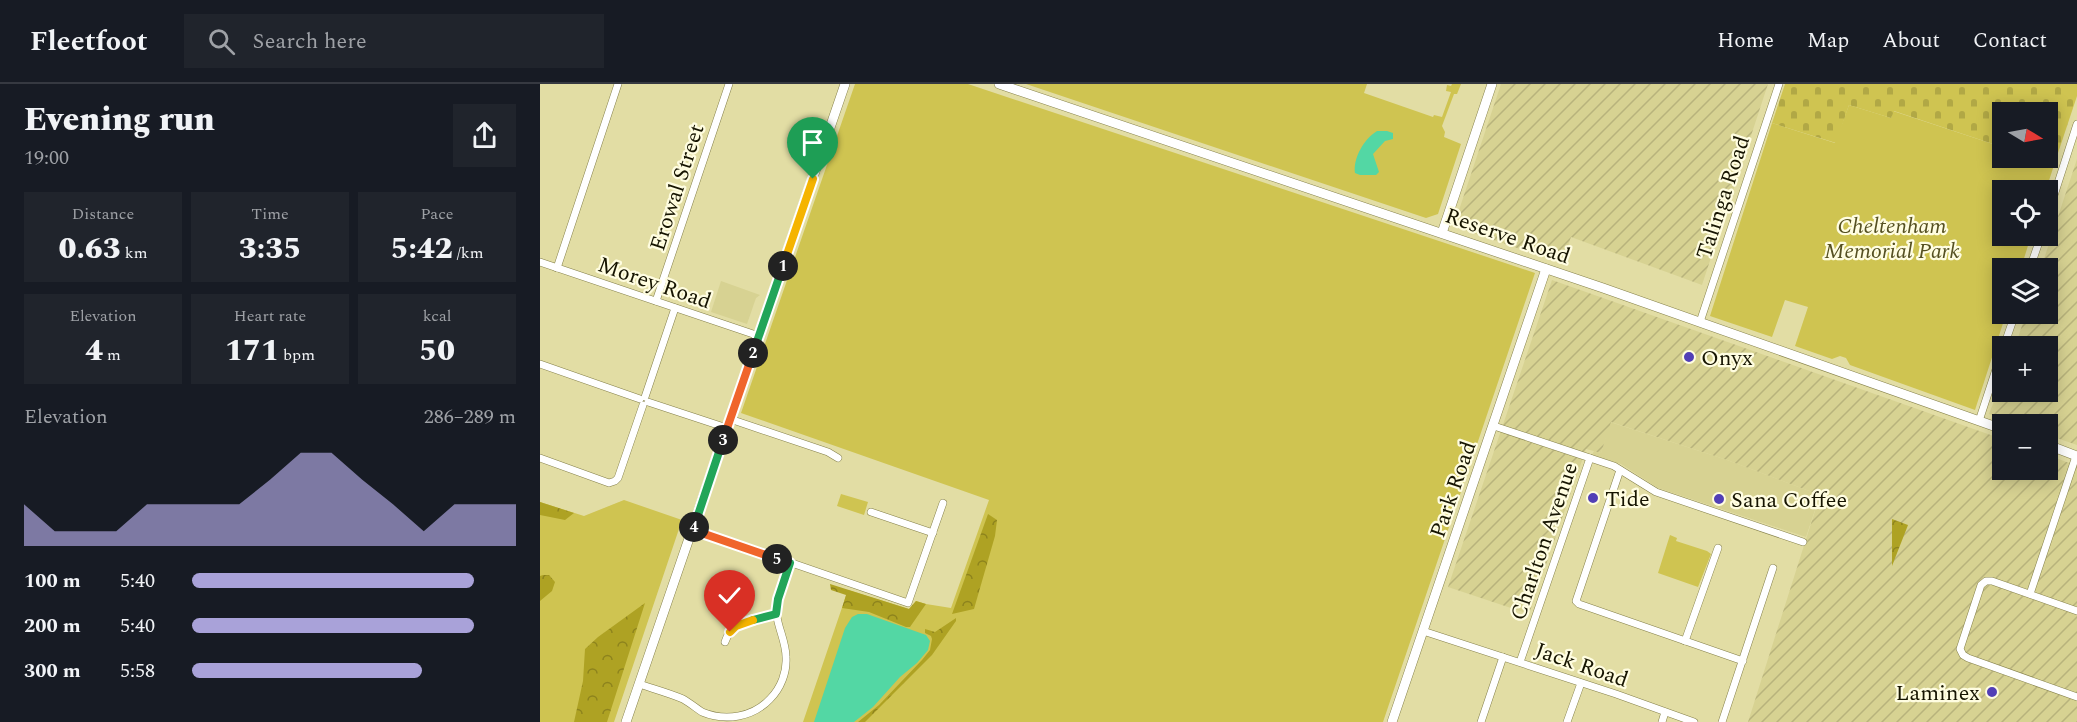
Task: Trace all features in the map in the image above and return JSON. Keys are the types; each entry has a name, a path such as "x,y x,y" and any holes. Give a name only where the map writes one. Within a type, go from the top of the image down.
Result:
{"street":[{"path":"557,268 618,84"},
{"name":"Erowal Street","path":"657,301 729,84"},
{"path":"627,722 845,84"},
{"name":"Reserve Road","path":"999,84 1442,233 1992,426"},
{"path":"1442,233 1492,84"},
{"name":"Talinga Road","path":"1700,322 1779,84"},
{"path":"2058,183 2077,124"},
{"name":"Morey Road","path":"540,262 759,336"},
{"name":"Park Road","path":"1392,722 1546,269"},
{"path":"540,458 609,483 618,478 675,308"},
{"path":"540,364 644,401 828,452 838,458"},
{"path":"1979,421 1992,381"},
{"name":"Charlton Avenue","path":"1494,426 1590,458 1521,662"},
{"path":"2030,594 2077,456 2058,449"},
{"path":"1590,458 1620,470 1656,492 1803,542"},
{"path":"1620,470 1576,601 1579,604 1743,661"},
{"path":"693,530 908,603 943,503"},
{"path":"872,512 933,533"},
{"path":"1685,641 1718,548"},
{"path":"639,684 684,700 712,716 734,717 755,711 775,695 784,673 785,647 776,614 778,599 790,563"},
{"path":"1722,722 1773,568"},
{"path":"2077,611 1992,581 1986,581 1981,585 1961,647 1962,654 1968,658 2077,697"},
{"path":"725,642 736,626 776,614"},
{"name":"Jack Road","path":"1424,631 1581,682 1694,722"},
{"path":"1481,722 1503,657"},
{"path":"1567,722 1581,682"},
{"path":"1662,722 1665,712"}],"shaded area":[{"path":"1501,84 1768,84 1702,285 1571,237 1562,263 1455,227"},
{"path":"1377,131 1393,133 1393,139 1385,141 1373,154 1379,172 1376,175 1355,173 1360,149"},
{"path":"2077,159 2077,445 2058,438 2058,414 1989,414 1994,402 2058,402 2058,336 2018,336 2023,324 2058,324 2058,258 2044,258 2048,246 2058,246 2058,217"},
{"path":"1552,280 1992,435 1992,480 2058,480 2058,459 2077,466 2077,722 1748,722 1820,495 1727,460 1611,422 1601,453 1586,449 1529,614 1448,587"},
{"path":"721,281 760,295 756,298 747,324 711,312"},
{"path":"1610,422 1727,460 1820,495 1806,537 1658,488 1621,464 1592,455 1594,451 1601,453"},
{"path":"867,614 926,635 930,641 928,650 873,707 854,722 814,722 845,628 852,617"}],"green space":[{"path":"855,84 968,84 1535,273 1383,722 803,722 848,590 909,609 916,601 951,608 989,500 741,413"},
{"path":"1026,84 1367,84 1364,93 1433,117 1434,115 1442,117 1451,92 1446,91 1447,85 1461,84 1457,94 1454,94 1442,126 1445,132 1444,137 1461,144 1438,214 1426,218"},
{"path":"1785,84 2077,84 2077,96 2058,153 2058,102 1992,102 1992,144 1894,111 1891,118 1849,105 1836,143 1772,123"},
{"name":"Cheltenham Memorial Park","path":"1849,105 1891,118 1893,111 1992,144 1992,168 2053,168 2049,180 1992,180 1992,246 2028,246 2024,258 1992,258 1992,324 2003,324 1999,336 1992,336 1992,357 1975,410 1850,365 1846,358 1840,356 1832,359 1795,346 1808,307 1785,300 1772,337 1710,316 1772,123 1835,143"},
{"path":"841,494 868,502 864,515 837,506"},
{"path":"624,500 682,520 614,722 540,722 540,502 584,516"},
{"path":"540,502 574,513 565,520 540,515"},
{"path":"988,514 997,520 995,536 974,609 952,614"},
{"path":"1892,519 1908,525 1892,566"},
{"path":"1670,535 1677,538 1676,541 1711,554 1698,587 1658,573"},
{"path":"549,575 555,582 552,591 540,601 540,576"},
{"path":"830,584 909,609 916,601 926,604 910,627 906,627 869,612 842,608 846,595 831,590"},
{"path":"645,603 607,722 574,722 583,681 585,649"},
{"path":"956,618 932,655 865,722 858,722 879,705 930,650 932,639 925,633 925,629 935,632"}],"place":[{"name":"Onyx","path":"1689,357"},
{"name":"Tide","path":"1593,498"},
{"name":"Sana Coffee","path":"1719,499"},
{"name":"Laminex","path":"1992,692"}],"route":[{"path":"730,632 736,626 776,614 778,599 790,563 693,530 813,179"}]}
